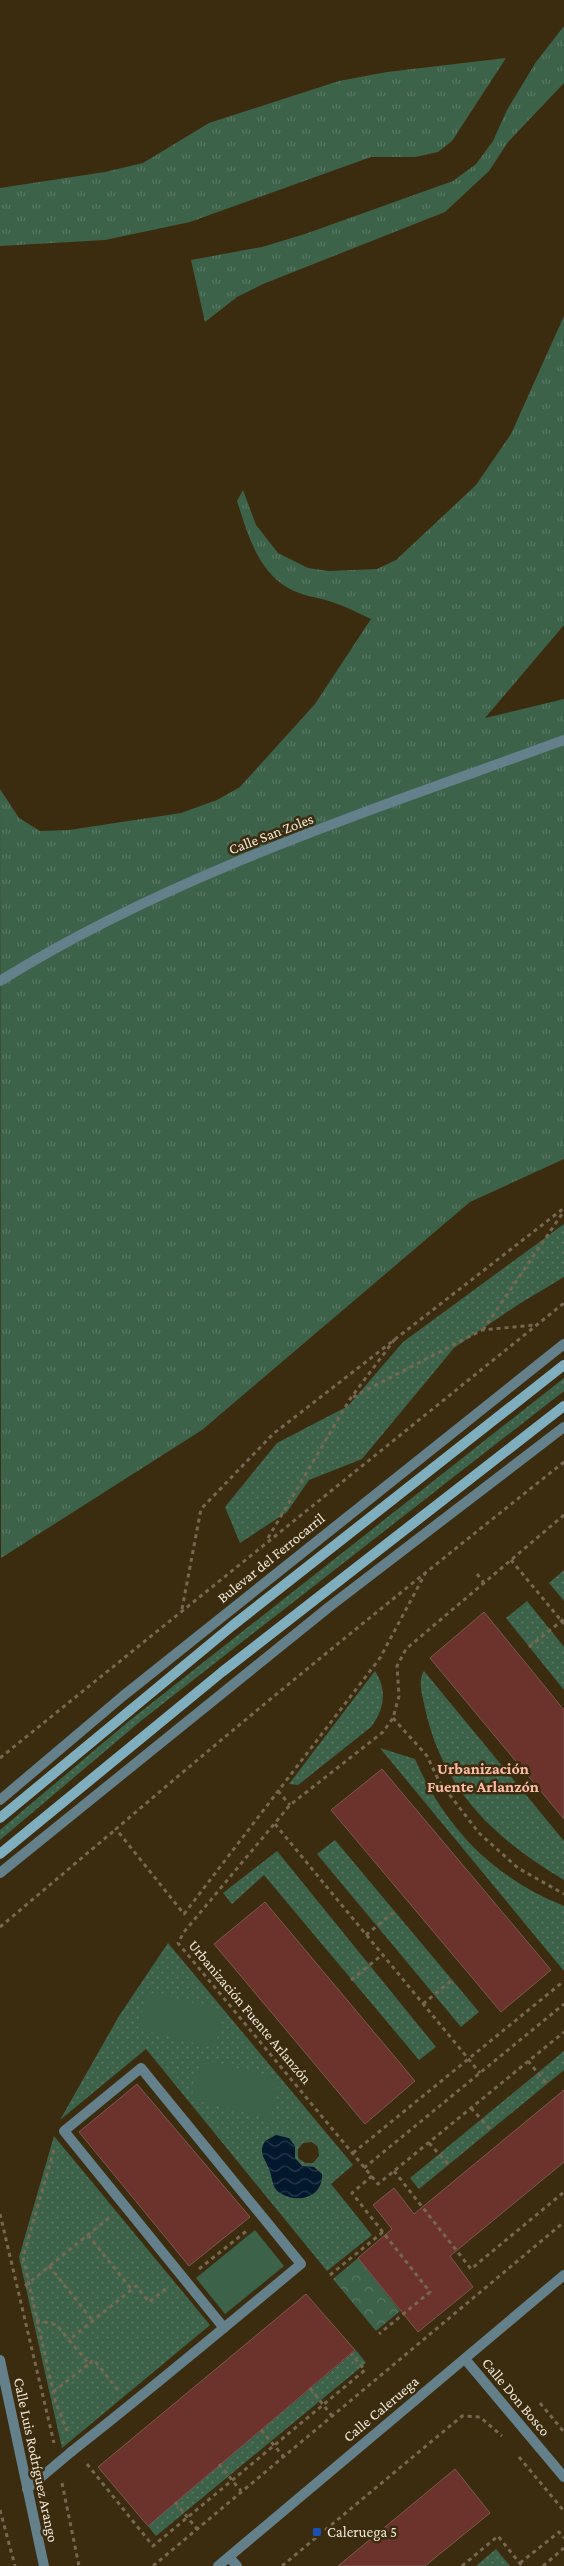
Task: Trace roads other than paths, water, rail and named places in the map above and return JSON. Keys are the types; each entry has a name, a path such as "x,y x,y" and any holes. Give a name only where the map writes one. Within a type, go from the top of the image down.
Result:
{"main road":[{"name":"Bulevar del Ferrocarril","path":"0,1818 232,1626 564,1365"},
{"path":"0,1854 230,1666 564,1406"}],"street":[{"name":"Calle San Zoles","path":"0,981 74,937 174,889 318,832 564,740"},
{"name":"Bulevar del Ferrocarril","path":"0,1800 123,1696 564,1344"},
{"path":"0,1873 329,1607 564,1427"},
{"path":"27,2489 73,2451 130,2405 224,2328 302,2264 141,2068 64,2131 224,2328"},
{"name":"Calle Caleruega","path":"218,2566 564,2276"},
{"name":"Calle Don Bosco","path":"465,2359 564,2477"},
{"name":"Calle Luis Rodríguez Arango","path":"0,2360 44,2566"},
{"path":"229,2557 236,2566"}],"water":[{"path":"276,2135 289,2138 295,2146 295,2158 302,2166 314,2167 322,2174 318,2189 308,2197 294,2198 280,2193 275,2188 262,2149 265,2141"}],"place":[{"name":"Caleruega 5","path":"317,2532"}],"district":[{"name":"Urbanización Fuente Arlanzón","path":"483,1777"}]}
